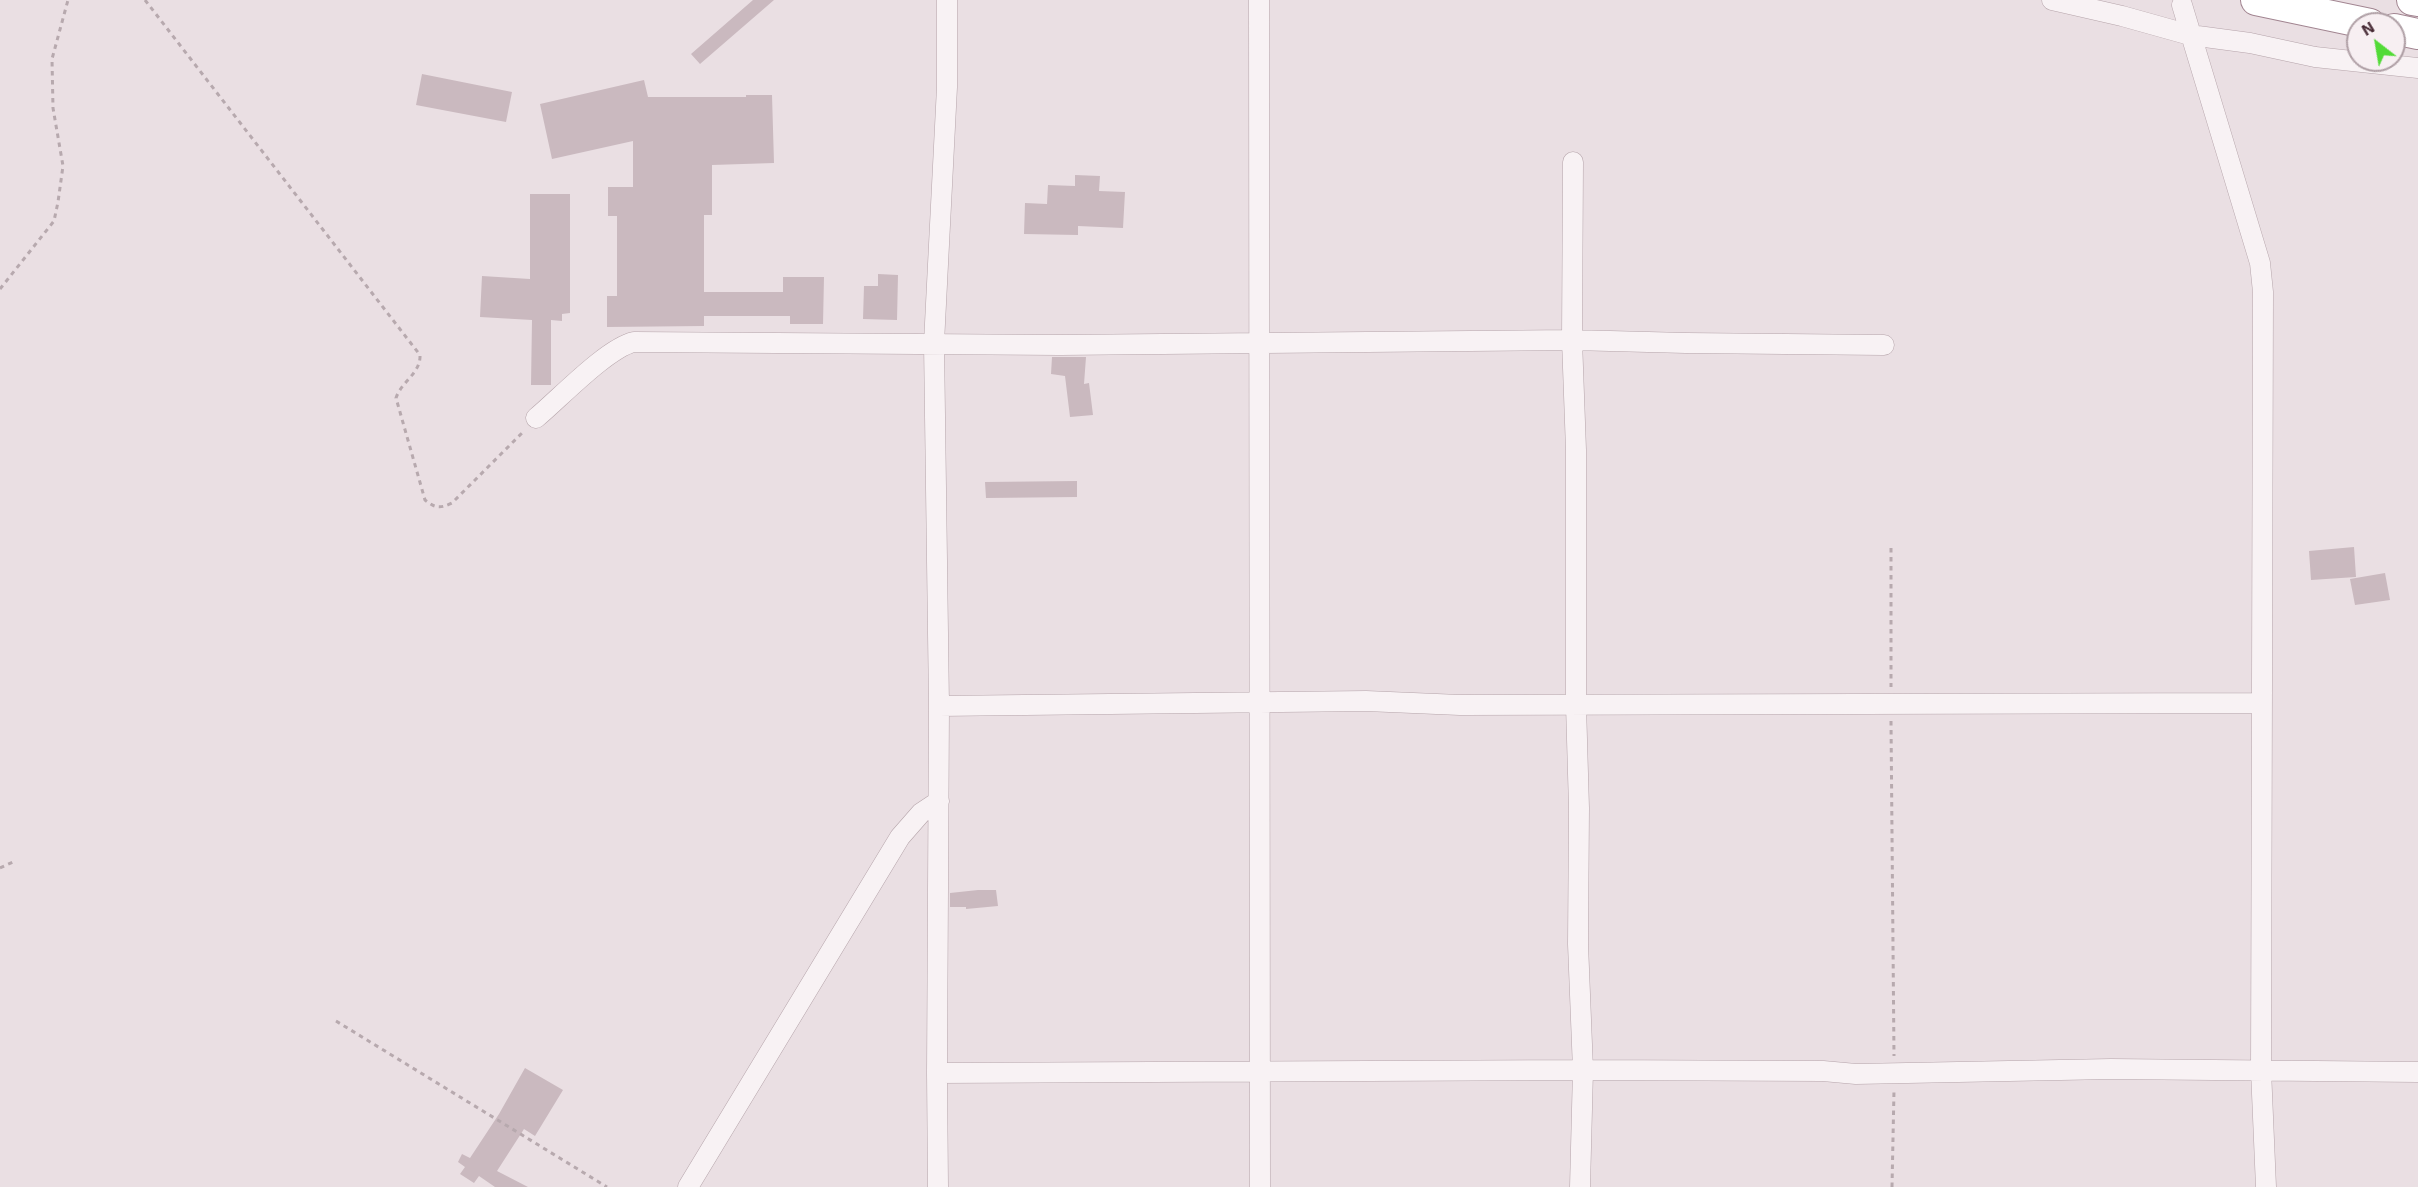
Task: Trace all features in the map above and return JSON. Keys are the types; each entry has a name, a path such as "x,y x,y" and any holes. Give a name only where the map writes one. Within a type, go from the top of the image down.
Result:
{"highway":[{"path":"2256,0 2346,19"},
{"path":"2412,0 2418,1"}],"street":[{"path":"938,1187 939,706 934,343 947,87 947,0"},
{"path":"1258,0 1260,1187"},
{"path":"2052,0 2190,35 2250,43 2315,57 2418,68"},
{"path":"2182,5 2258,256 2262,278 2261,1070 2266,1187"},
{"path":"1573,162 1572,340 1576,450 1578,944 1583,1070 1580,1187"},
{"path":"536,418 610,353 625,344 634,342 1060,345 1572,340 1884,345"},
{"path":"939,706 1366,701 1460,705 2261,703"},
{"path":"688,1187 900,837 921,813 939,801"},
{"path":"937,1073 1583,1070 1894,1073 2261,1070 2418,1072"}],"path":[{"path":"0,289 54,221 63,166 52,108 52,59 69,0"},
{"path":"145,0 420,355 417,369 400,389 396,398 424,500 433,506 442,508 452,502 536,418"},
{"path":"1891,548 1894,1073 1892,1187"},
{"path":"0,868 13,862"},
{"path":"336,1021 607,1187"}],"building":[{"path":"753,0 774,0 700,64 691,54"},
{"path":"422,74 512,92 506,122 416,105"},
{"path":"644,80 648,97 772,95 774,163 712,165 712,215 704,215 704,292 783,292 783,277 824,277 823,324 790,324 790,316 704,316 704,326 607,327 607,296 617,296 617,216 608,216 608,187 633,187 633,141 552,159 540,104"},
{"path":"1075,175 1100,176 1099,191 1125,192 1123,228 1078,226 1078,235 1024,234 1025,203 1047,204 1048,185 1075,186"},
{"path":"530,194 570,194 570,313 562,314 562,321 551,320 551,385 531,385 532,320 480,317 482,276 530,279"},
{"path":"878,274 898,275 897,320 863,319 864,286 878,286"},
{"path":"1052,357 1086,357 1084,384 1089,383 1093,415 1070,417 1065,376 1051,374"},
{"path":"1077,481 1077,497 986,498 985,482"},
{"path":"2354,547 2356,577 2311,580 2309,551"},
{"path":"2385,573 2390,600 2355,605 2350,579"},
{"path":"996,890 998,906 966,909 966,907 950,907 950,893"},
{"path":"525,1068 563,1090 535,1136 524,1129 497,1171 528,1187 495,1187 479,1176 474,1183 460,1174 465,1167 458,1162 462,1154 470,1158 499,1114"}]}
